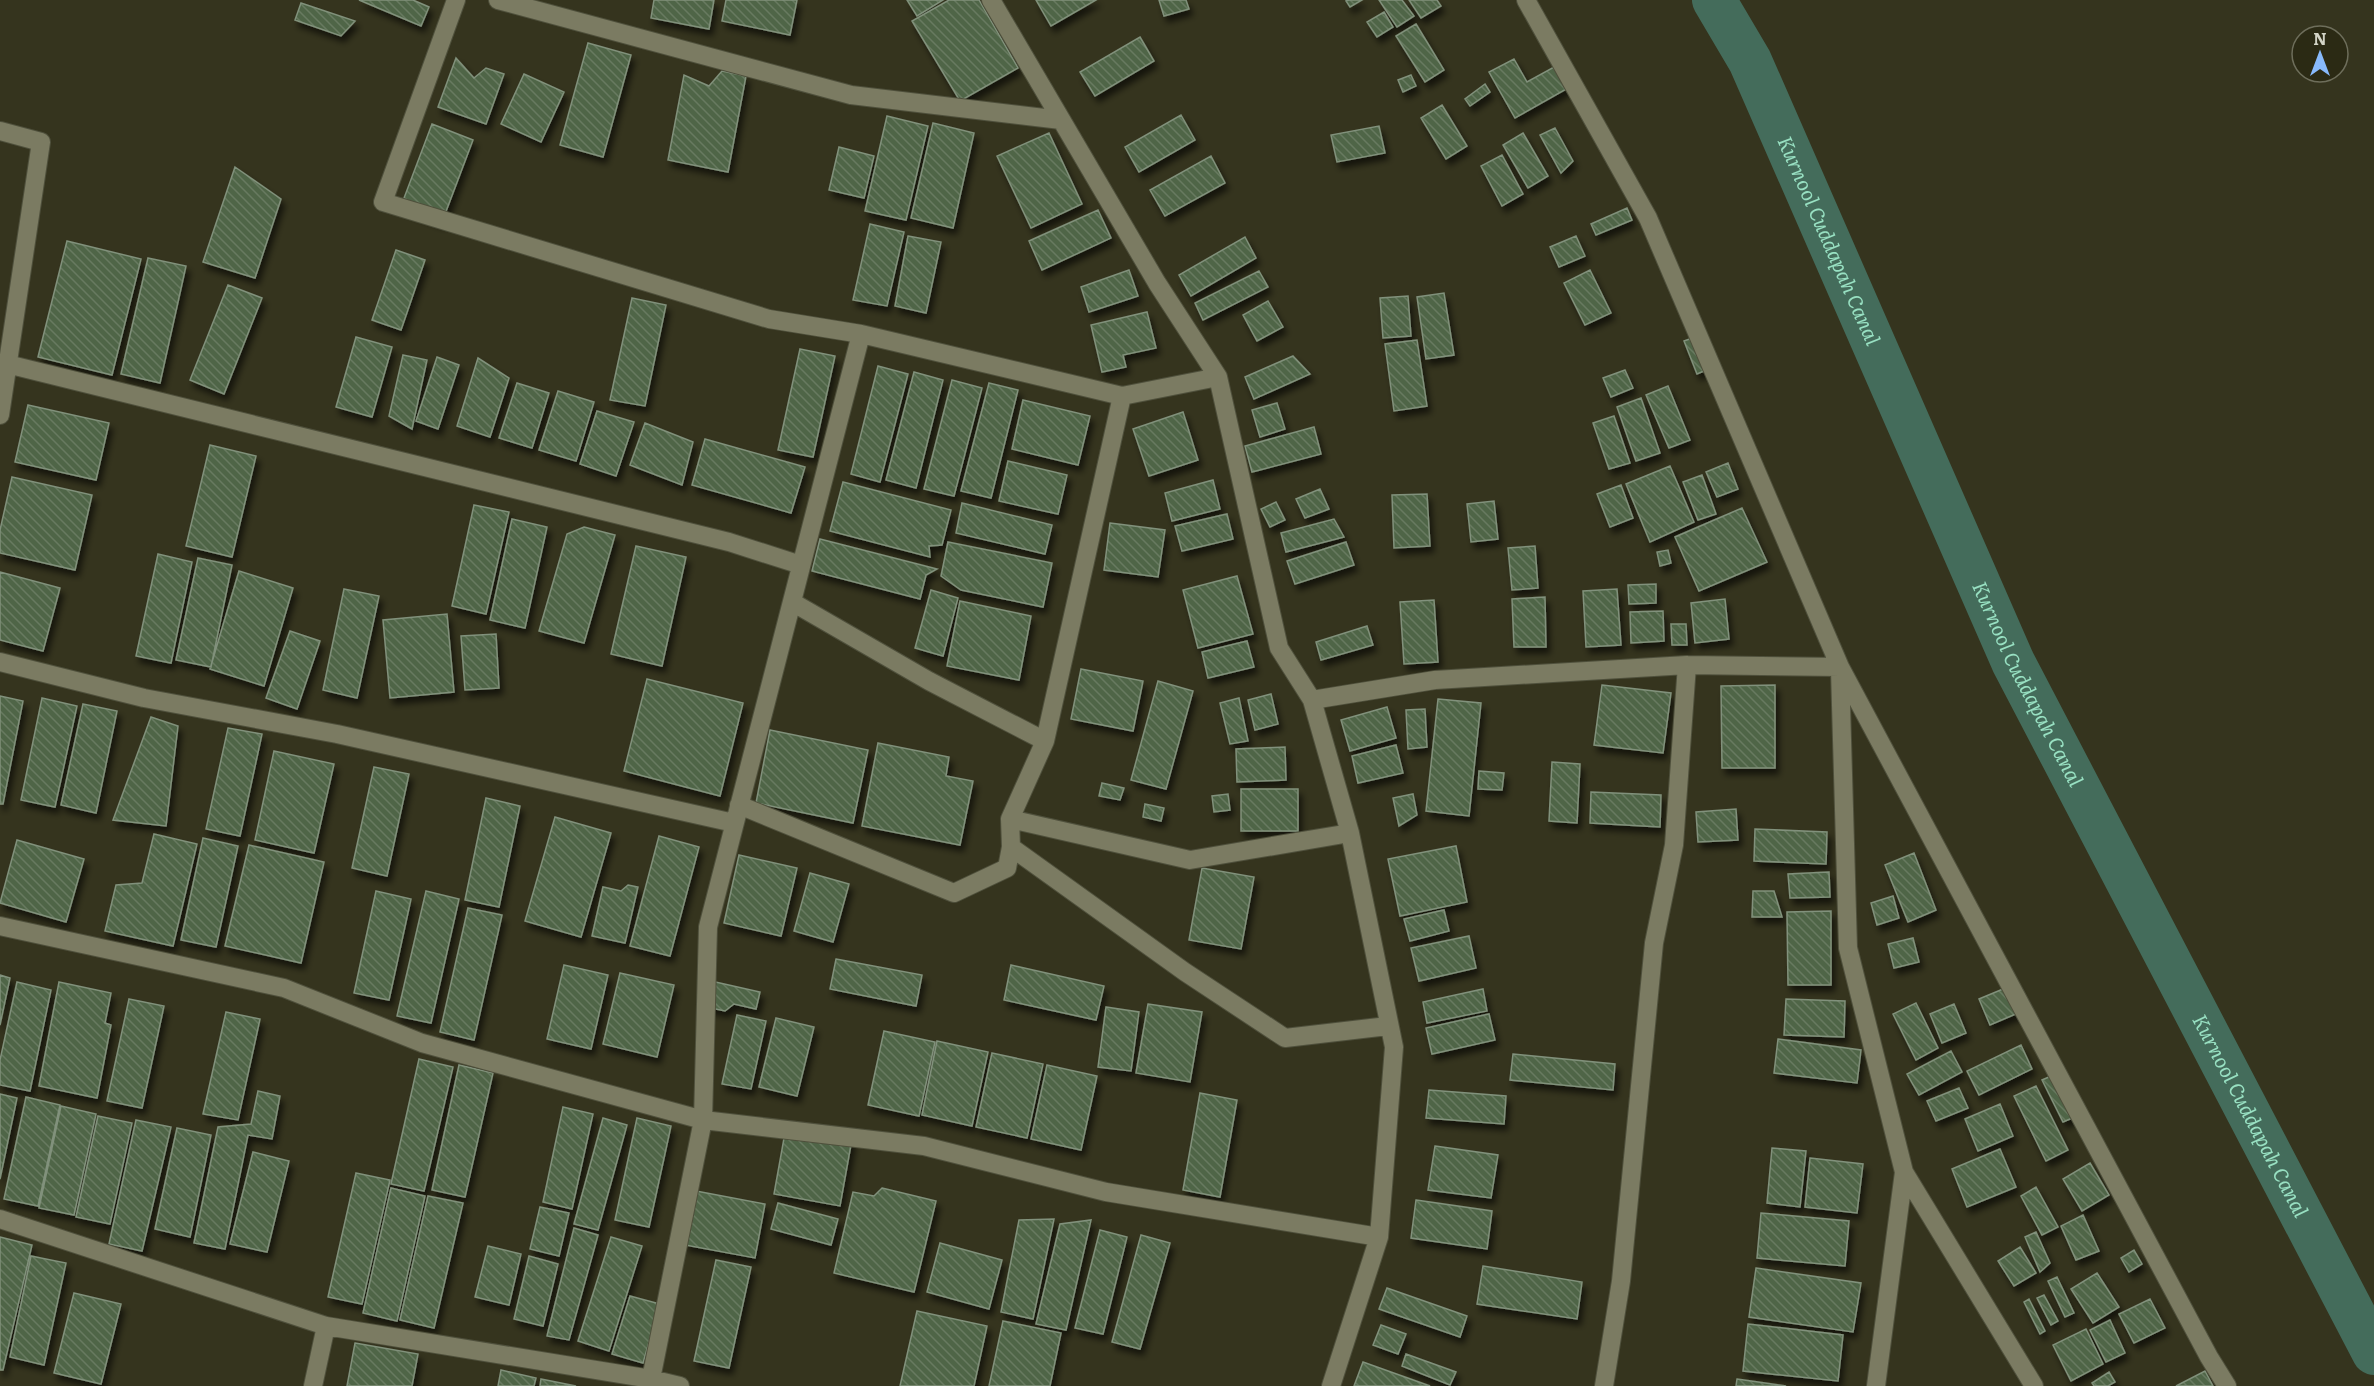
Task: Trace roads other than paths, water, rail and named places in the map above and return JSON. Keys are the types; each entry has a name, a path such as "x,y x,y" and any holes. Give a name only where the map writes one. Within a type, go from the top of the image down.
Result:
{"street":[{"path":"456,0 383,202 769,319 861,334 1122,396 1218,377"},
{"path":"498,0 851,95 1061,120"},
{"path":"991,0 1157,283 1218,377 1279,648 1312,700 1350,833 1394,1047 1379,1237 1331,1386"},
{"path":"1526,0 1648,218 1840,666 2227,1386"},
{"path":"0,131 41,142 0,415"},
{"path":"651,1379 703,1120 708,927 861,334"},
{"path":"8,364 729,542 801,565"},
{"path":"739,805 954,893 1007,868 1011,847 1010,819 1045,741 1122,396"},
{"path":"792,602 929,681 1045,741"},
{"path":"0,662 144,698 337,734 734,824"},
{"path":"1312,700 1435,680 1687,665 1840,666"},
{"path":"1604,1386 1621,1281 1654,943 1674,845 1687,665"},
{"path":"1840,666 1848,948 1904,1172 2034,1386"},
{"path":"1010,819 1190,860 1350,833"},
{"path":"1011,847 1185,972 1285,1038 1388,1026"},
{"path":"0,926 284,988 422,1043 703,1120 924,1146 1106,1192 1379,1237"},
{"path":"1876,1386 1904,1172"},
{"path":"0,1219 326,1326 651,1379 680,1386"},
{"path":"313,1386 326,1326"}],"waterway":[{"name":"Kurnool Cuddapah Canal","path":"1714,0 1750,61 2013,662 2374,1353"}]}
